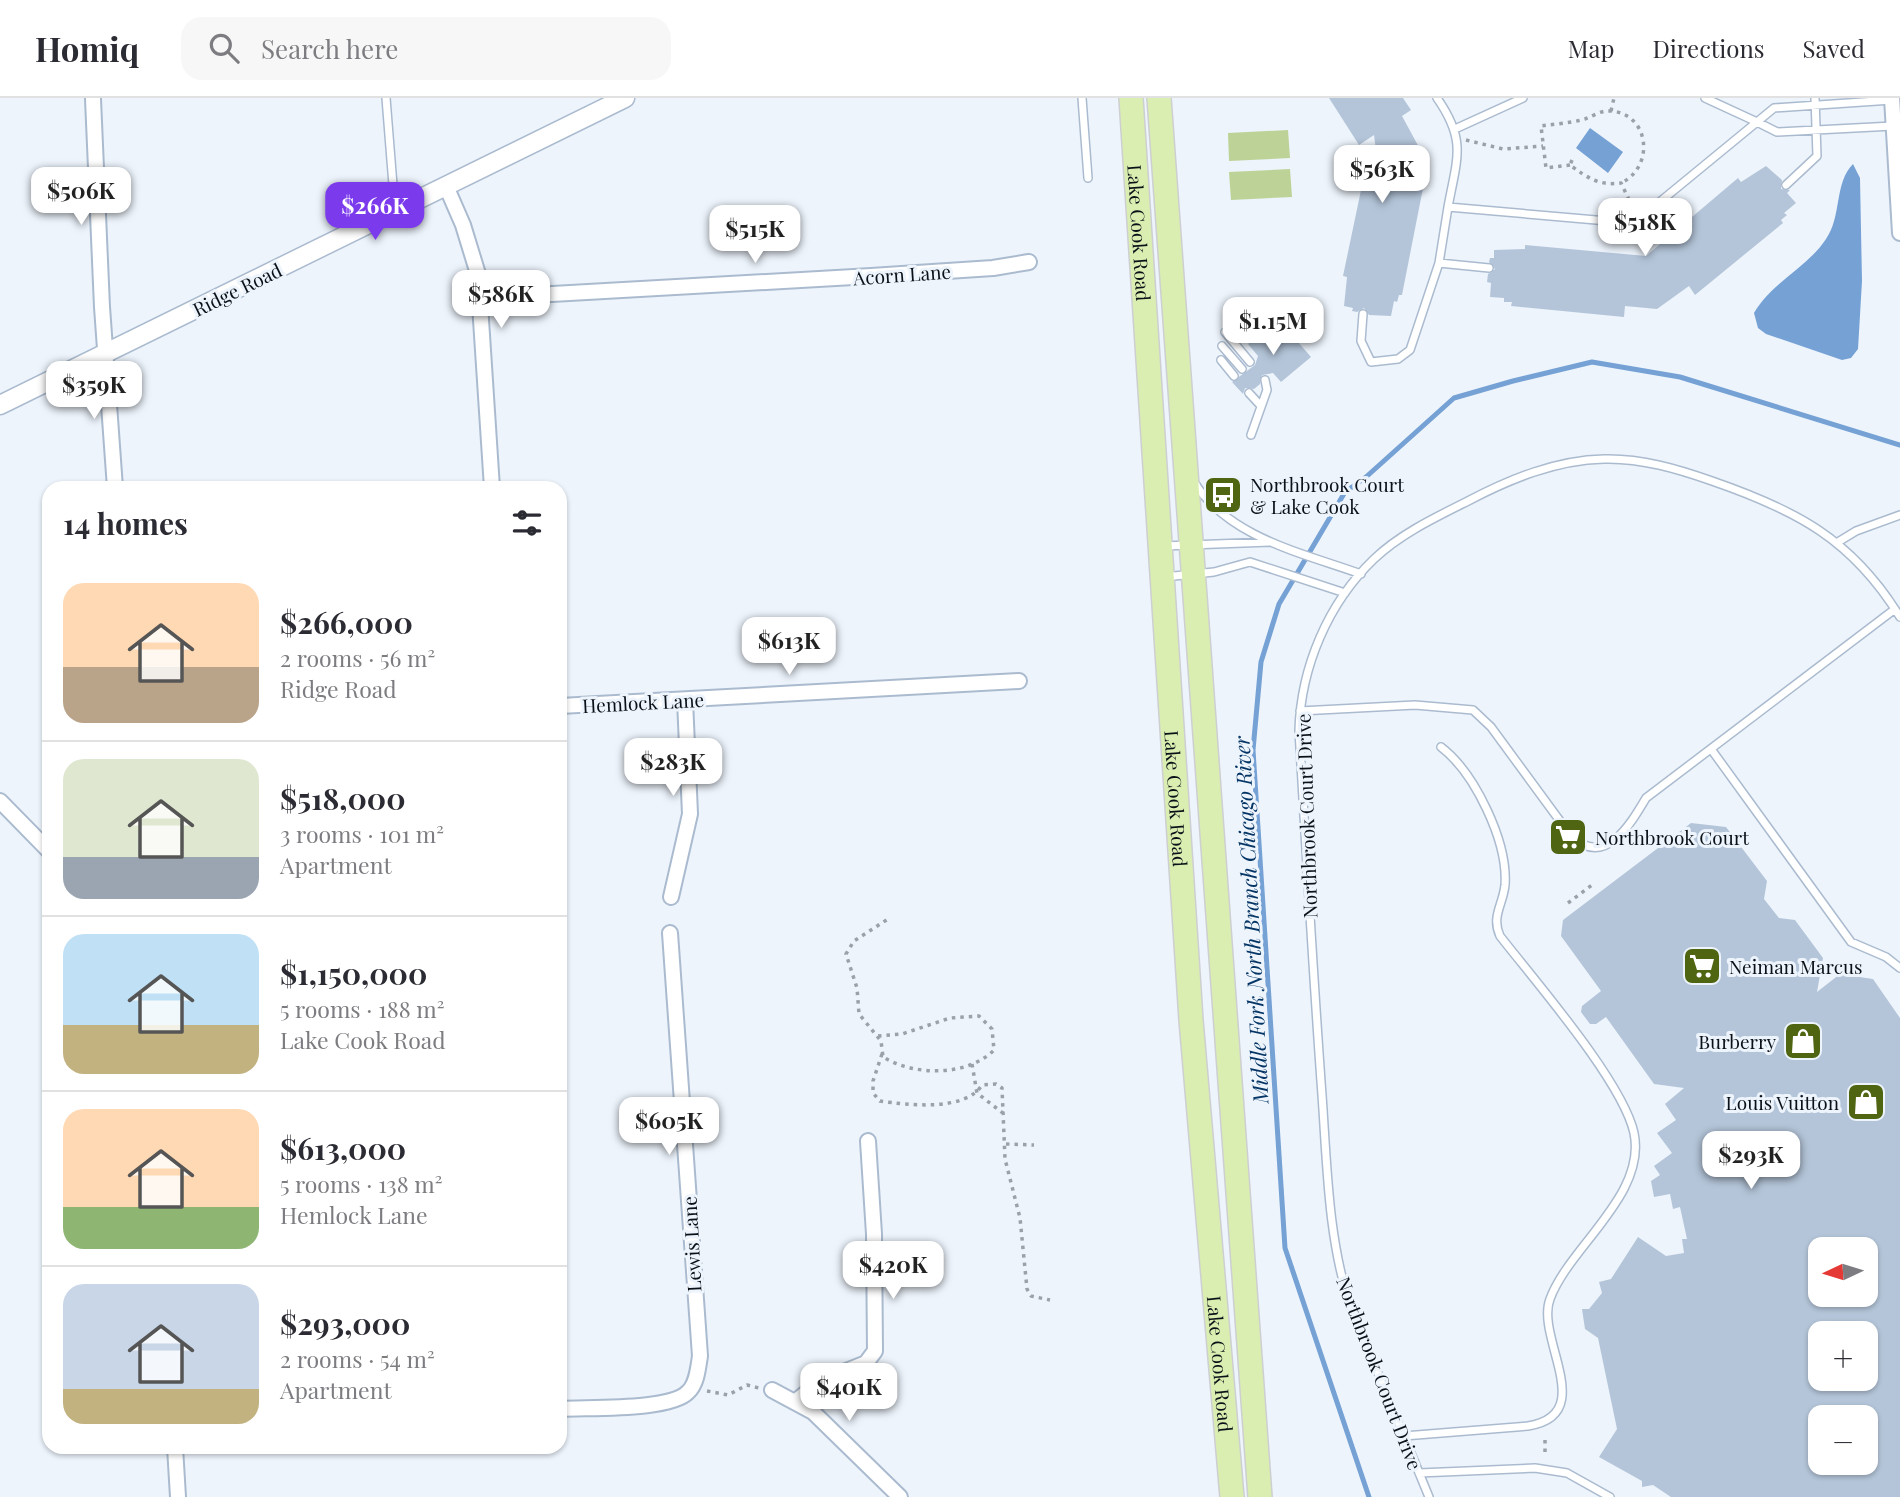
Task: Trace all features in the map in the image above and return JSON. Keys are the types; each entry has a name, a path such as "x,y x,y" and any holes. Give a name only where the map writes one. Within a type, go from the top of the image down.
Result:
{"main road":[{"name":"Lake Cook Road","path":"1130,98 1191,1020 1232,1497"},
{"name":"Lake Cook Road","path":"1158,98 1261,1497"}],"street":[{"name":"Ridge Road","path":"0,405 625,98"},
{"path":"93,99 102,307 115,481"},
{"path":"1892,99 1900,233"},
{"path":"446,186 463,225 478,274 492,481"},
{"name":"Acorn Lane","path":"481,298 884,275 1029,262"},
{"name":"Hemlock Lane","path":"567,706 1019,681"},
{"path":"671,897 690,814 691,782 685,700"},
{"path":"0,801 6,815 42,846"},
{"name":"Lewis Lane","path":"670,933 700,1356 692,1386"},
{"path":"796,1401 821,1381 866,1363 875,1351 874,1234 868,1141"},
{"path":"567,1409 671,1402 688,1392 692,1386"},
{"path":"772,1390 813,1412 900,1497"},
{"path":"175,1454 178,1497"}],"lane":[{"path":"386,98 395,211"},
{"path":"1082,98 1088,178"},
{"path":"1363,314 1360,341 1371,362 1398,359 1409,350 1418,332 1439,263 1459,148 1455,129 1437,98"},
{"path":"1455,129 1523,98"},
{"path":"1704,98 1777,132 1894,126"},
{"path":"1448,207 1619,222 1635,219 1703,169 1774,108 1815,102 1892,99"},
{"path":"1786,185 1817,156 1815,102"},
{"path":"1439,263 1489,268"},
{"path":"1225,332 1250,362"},
{"path":"1222,346 1242,369"},
{"path":"1221,360 1234,376"},
{"path":"1251,435 1265,396 1265,380"},
{"path":"1257,387 1265,396"},
{"path":"1250,393 1261,406"},
{"name":"Northbrook Court Drive","path":"1429,1497 1350,1305 1340,1273 1315,1003 1300,710 1310,662 1332,614 1345,593 1373,560 1412,531 1492,489 1549,467 1604,459 1660,466 1757,496 1807,520 1838,542 1865,568 1900,617"},
{"path":"1185,462 1199,490 1236,524 1270,542 1362,574"},
{"path":"1838,542 1856,531 1900,515"},
{"path":"1160,547 1270,542"},
{"path":"1162,577 1214,572 1238,563 1262,563 1345,593"},
{"path":"1300,710 1415,705 1473,710 1491,727 1571,836 1587,848 1601,847 1633,823 1646,798 1895,609"},
{"path":"1404,1436 1528,1426 1541,1424 1555,1413 1561,1404 1563,1386 1547,1318 1550,1299 1559,1280 1610,1210 1628,1179 1635,1157 1631,1123 1610,1083 1500,936 1496,916 1505,884 1502,849 1476,790 1452,755 1441,747"},
{"path":"1711,749 1851,942 1886,957 1900,968"},
{"path":"1419,1473 1535,1468 1567,1473 1610,1497"}],"path":[{"path":"1611,111 1614,98"},
{"path":"1611,111 1631,119 1644,138 1644,156 1639,170 1621,183 1605,185 1592,181 1571,162 1546,168 1541,126 1611,111"},
{"path":"1457,138 1503,149 1543,146"},
{"path":"1621,183 1630,196 1635,219"},
{"path":"1568,903 1592,885"},
{"path":"877,1036 902,1034 950,1018 979,1016 992,1029 994,1051 963,1068 915,1069 895,1064 883,1056 877,1036 859,1014 857,988 846,954 854,942 888,919"},
{"path":"882,1052 873,1081 873,1093 880,1101 947,1102 976,1093 982,1085 996,1084 1002,1088 1007,1172 1020,1218 1027,1289 1031,1296 1050,1300"},
{"path":"972,1064 976,1093 1004,1114"},
{"path":"1006,1144 1034,1146"},
{"path":"692,1386 729,1395 747,1385 772,1390"},
{"path":"1545,1440 1545,1455"}],"green space":[{"path":"1288,130 1290,158 1229,161 1228,133"},
{"path":"1290,169 1292,197 1231,200 1229,172"}],"water":[{"path":"1590,128 1623,152 1608,173 1576,148"},
{"path":"1853,164 1860,178 1862,281 1858,349 1851,358 1842,360 1766,334 1758,328 1754,313 1771,292 1826,239 1834,220 1843,180"}],"building":[{"path":"1329,98 1403,98 1411,110 1402,116 1421,151 1414,181 1424,183 1402,295 1399,295 1397,302 1394,301 1391,316 1369,315 1364,308 1357,312 1344,306 1347,277 1343,276 1365,171 1379,174 1374,135 1359,145"},
{"path":"1766,166 1782,180 1781,189 1790,190 1787,193 1796,203 1784,213 1787,215 1781,220 1783,223 1695,295 1689,286 1657,309 1625,306 1624,317 1511,306 1512,302 1504,302 1504,298 1490,297 1491,283 1487,282 1488,274 1495,269 1489,262 1490,258 1494,258 1494,250 1525,249 1525,245 1646,256 1738,178 1741,182"},
{"path":"1278,319 1311,357 1281,382 1273,373 1262,375 1260,384 1254,389 1245,388 1243,394 1232,382 1255,365 1258,356 1248,344"},
{"path":"1691,823 1726,827 1767,881 1764,899 1779,918 1795,920 1823,958 1817,992 1840,974 1873,979 1900,1018 1900,1497 1671,1497 1653,1485 1642,1487 1642,1481 1599,1457 1617,1429 1598,1338 1585,1329 1582,1309 1589,1309 1602,1293 1599,1282 1611,1279 1638,1237 1666,1256 1684,1253 1682,1239 1687,1239 1680,1207 1673,1209 1670,1194 1654,1197 1651,1181 1660,1175 1654,1166 1672,1153 1657,1133 1676,1120 1665,1104 1684,1088 1654,1084 1606,1017 1596,1024 1590,1024 1581,1012 1582,1006 1601,991 1561,936 1563,920"}],"waterway":[{"name":"Middle Fork North Branch Chicago River","path":"1369,1497 1285,1248 1253,750 1261,662 1279,604 1345,492 1366,477 1454,398 1513,381 1592,362 1680,377 1900,445"}],"place":[{"name":"Northbrook Court & Lake Cook","path":"1223,495"},
{"name":"Northbrook Court","path":"1568,837"},
{"name":"Neiman Marcus","path":"1702,966"},
{"name":"Burberry","path":"1803,1041"},
{"name":"Louis Vuitton","path":"1866,1102"}]}
